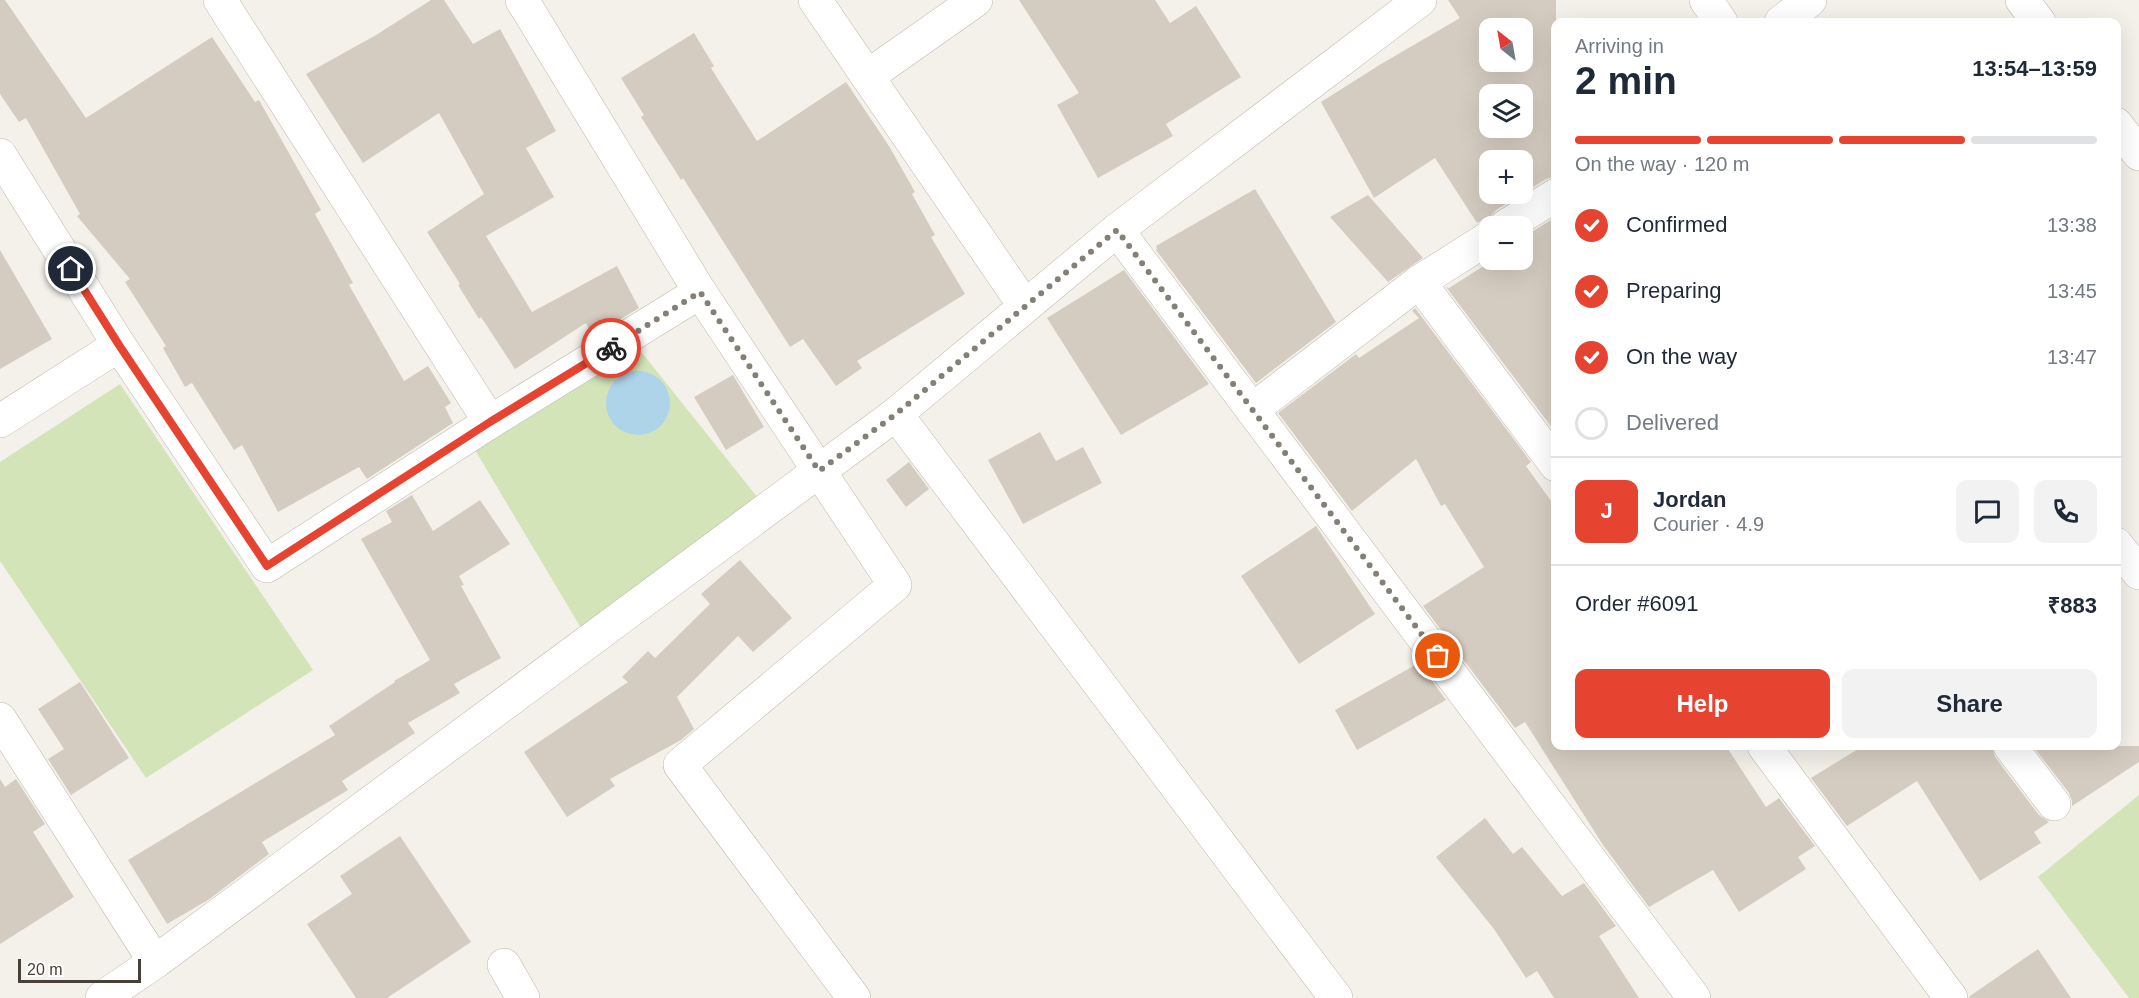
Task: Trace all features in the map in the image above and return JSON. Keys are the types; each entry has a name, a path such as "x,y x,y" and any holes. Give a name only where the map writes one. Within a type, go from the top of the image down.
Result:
{"street":[{"path":"220,0 490,422"},
{"path":"815,0 1024,305"},
{"path":"867,76 976,0"},
{"path":"102,998 155,962 896,414 1024,305 1117,230 1420,0"},
{"path":"1706,0 1718,18"},
{"path":"1786,18 1810,0"},
{"path":"2022,0 2036,18"},
{"path":"532,4 700,292 895,585 680,765 854,998"},
{"path":"2121,131 2139,154"},
{"path":"0,155 119,345 267,566 490,422 700,292"},
{"path":"1522,216 1551,198"},
{"path":"1117,230 1694,998"},
{"path":"1252,410 1419,282 1479,244"},
{"path":"1419,282 1551,458"},
{"path":"0,421 119,345"},
{"path":"896,414 1336,998"},
{"path":"2121,550 2139,573"},
{"path":"0,719 155,962"},
{"path":"1767,750 1951,998"},
{"path":"2013,750 2054,804"},
{"path":"504,965 523,998"}],"green space":[{"path":"635,344 762,503 587,638 472,445"},
{"path":"120,384 313,670 146,778 0,561 0,462"},
{"path":"2139,795 2139,998 2129,998 2038,877"}],"water":[{"path":"638,371 650,373 661,380 668,391 670,403 668,415 661,426 650,433 638,435 626,433 615,426 608,415 606,403 608,391 615,380 626,373"}],"building":[{"path":"0,0 5,0 86,118 212,37 255,102 259,100 321,210 315,214 353,283 349,285 404,381 428,366 451,403 445,407 453,423 367,479 359,467 278,512 242,445 234,450 192,383 185,387 163,348 166,346 125,282 130,279 77,216 80,214 26,118 19,122 0,94"},
{"path":"431,0 444,0 473,44 500,29 556,131 526,148 554,197 486,236 532,312 617,266 639,308 593,336 586,323 515,369 481,317 479,319 427,232 484,194 439,113 363,163 306,74 376,35"},
{"path":"1019,0 1155,0 1170,23 1196,6 1241,77 1166,124 1173,136 1098,178 1057,105 1079,93"},
{"path":"1448,0 1556,0 1556,18 1551,18 1551,178 1533,187 1533,150 1479,150 1479,204 1506,204 1491,216 1479,216 1477,223 1435,158 1374,198 1321,102 1460,18"},
{"path":"694,33 714,66 711,68 757,141 846,82 889,146 915,192 912,194 935,235 931,237 965,294 857,361 862,368 836,386 803,339 790,347 683,178 681,180 641,117 644,115 621,78"},
{"path":"1255,189 1336,322 1256,383 1156,250 1156,246"},
{"path":"1368,195 1423,258 1388,282 1330,217"},
{"path":"1551,220 1551,426 1446,287 1449,288 1479,269 1533,270 1533,231"},
{"path":"0,250 52,339 0,369"},
{"path":"1124,270 1209,384 1121,435 1047,318"},
{"path":"1415,308 1531,462 1526,466 1551,501 1551,750 1729,750 1766,807 1779,798 1815,846 1798,857 1806,869 1739,912 1713,870 1649,907 1603,845 1525,722 1515,728 1423,606 1484,567 1445,504 1441,506 1416,459 1352,511 1278,413 1356,354 1359,358 1419,318 1412,311"},
{"path":"733,375 764,427 726,450 694,397"},
{"path":"1040,432 1056,461 1083,447 1102,483 1023,524 988,460"},
{"path":"909,462 929,489 906,507 886,480"},
{"path":"412,495 433,531 480,500 510,544 459,576 464,585 461,586 501,658 454,684 460,693 408,723 415,733 342,781 348,790 262,842 269,854 208,900 167,924 128,860 335,735 329,726 394,681 430,660 361,539 392,522 386,511"},
{"path":"1316,526 1375,614 1299,664 1241,576"},
{"path":"740,560 792,618 753,652 738,636 677,697 694,729 681,740 610,779 615,786 567,817 524,752 628,682 622,677 648,651 655,658 710,604 701,594"},
{"path":"1419,663 1446,700 1357,750 1335,710"},
{"path":"80,682 129,758 71,795 48,759 64,749 38,709"},
{"path":"2121,746 2139,746 2139,762 2072,806 2069,793 2036,750 2121,750"},
{"path":"1856,750 1993,750 1995,757 2039,815 2049,822 2034,832 2041,843 1980,881 1917,781 1847,826 1811,778"},
{"path":"0,779 5,787 16,779 45,824 33,832 74,897 0,944"},
{"path":"1485,818 1513,854 1522,847 1562,896 1584,883 1616,926 1599,936 1639,998 1554,998 1537,971 1526,978 1494,929 1436,857"},
{"path":"400,836 471,942 387,998 356,998 307,924 352,894 340,876"},
{"path":"2038,949 2071,998 1969,998 1970,996"}],"way so far":[{"path":"611,348 700,292 819,471 896,414 1024,305 1117,230 1438,656"}],"route":[{"path":"71,269 267,566 490,422 611,348"}]}
